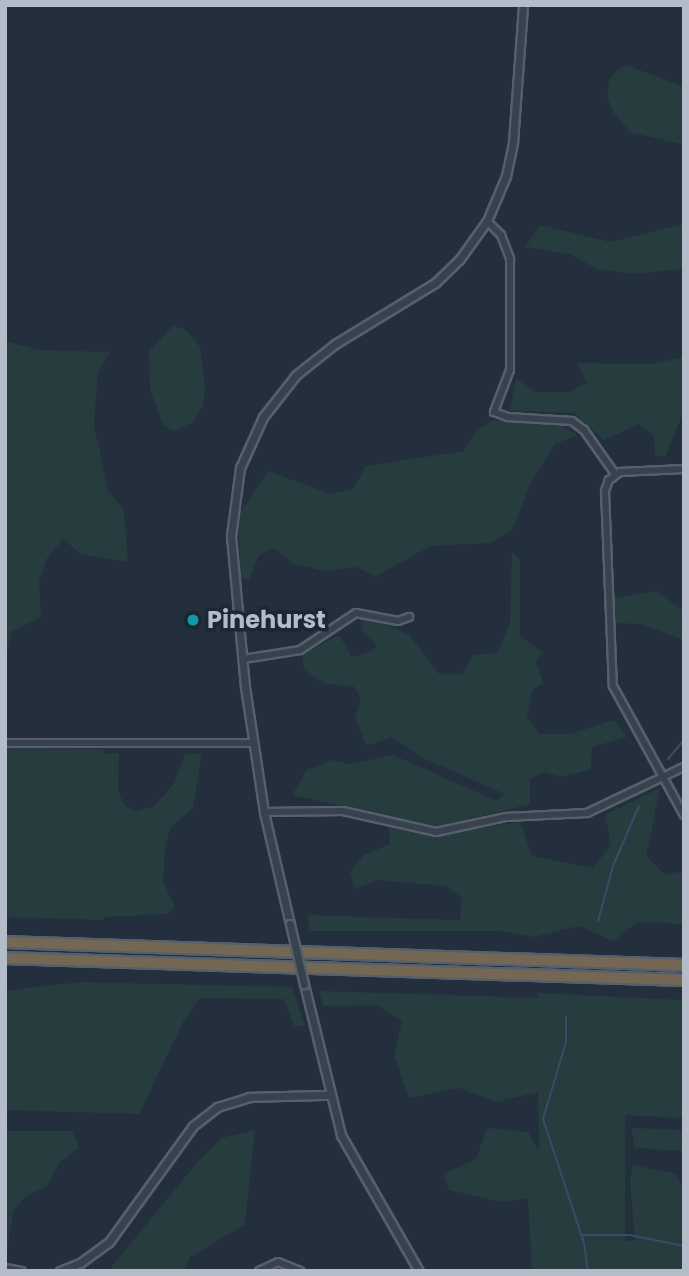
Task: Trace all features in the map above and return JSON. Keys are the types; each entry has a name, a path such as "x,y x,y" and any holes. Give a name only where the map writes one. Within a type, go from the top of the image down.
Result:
{"highway":[{"path":"5,942 684,965"},
{"path":"5,958 684,981"}],"street":[{"path":"419,1271 349,1152 328,1095 264,812 252,743 231,525 240,468 257,426 302,369 435,283 459,260 487,221 502,185 513,142 523,5"},
{"path":"487,221 500,235 510,259 510,370 494,412 508,417 572,421 587,433 615,474"},
{"path":"615,474 684,469"},
{"path":"615,474 606,491 611,675 622,708 684,815"},
{"path":"243,659 300,650 356,613 398,621 409,617"},
{"path":"5,743 252,743"},
{"path":"264,812 343,811 436,832 506,817 587,813 684,767"},
{"path":"60,1271 80,1263 108,1242 193,1126 217,1107 249,1097 328,1095"},
{"path":"259,1271 278,1262 300,1271"},
{"path":"5,1268 21,1271"}],"green space":[{"path":"629,66 684,87 684,145 630,132 613,112 607,97 609,80 619,68"},
{"path":"684,224 684,269 632,274 597,269 570,254 525,247 540,225 610,242"},
{"path":"173,326 186,330 200,347 205,386 203,405 193,422 174,431 163,425 150,389 149,351"},
{"path":"5,341 39,350 110,352 98,372 94,425 108,491 124,510 128,562 81,554 63,539 47,558 39,582 41,617 11,632 5,662"},
{"path":"684,357 684,411 665,457 655,456 654,435 639,424 604,440 574,413 510,411 516,378 536,392 569,392 587,383 577,363 653,364"},
{"path":"493,420 562,426 577,435 555,444 531,482 512,530 490,543 430,546 375,577 357,567 325,571 294,564 274,548 259,555 249,579 240,578 238,516 268,471 331,494 353,489 366,466 464,451 476,431"},
{"path":"512,552 520,560 520,636 542,652 536,662 543,683 532,690 527,718 540,734 570,734 614,720 627,737 592,747 591,769 562,777 544,772 530,779 530,804 437,827 292,795 307,770 333,760 350,764 393,755 497,801 505,794 425,759 392,737 367,746 355,719 361,698 353,686 325,684 304,669 302,655 339,635 352,657 370,652 377,646 363,632 360,619 380,621 409,635 439,674 462,675 473,655 497,653 510,624"},
{"path":"656,591 684,611 684,640 641,624 614,623 614,598"},
{"path":"5,748 103,749 103,754 119,753 118,791 124,805 137,811 154,806 174,784 185,754 202,754 193,808 170,828 165,850 163,882 175,907 167,914 104,917 104,920 5,917"},
{"path":"660,788 646,856 665,875 684,871 684,924 637,922 614,941 579,926 533,937 502,931 309,931 308,915 460,920 462,898 446,886 377,880 355,889 350,872 364,855 390,844 389,825 431,836 520,822 532,856 593,868 611,845 605,815"},
{"path":"80,982 292,987 305,1026 294,1026 284,999 200,998 184,1020 139,1114 5,1110 5,991"},
{"path":"319,991 538,998 538,993 684,1000 684,1118 625,1115 625,1241 635,1241 630,1181 633,1165 676,1174 684,1192 684,1271 532,1271 528,1198 502,1202 449,1190 444,1174 476,1159 487,1128 528,1132 539,1152 538,1092 496,1102 459,1088 409,1098 394,1055 402,1021 377,1005 323,1006"},
{"path":"631,1128 683,1130 684,1151 635,1148"},
{"path":"255,1130 245,1224 190,1257 184,1271 108,1271 200,1159 222,1138"},
{"path":"5,1131 72,1131 79,1147 59,1163 47,1186 25,1197 13,1211 7,1252"}],"waterway":[{"path":"668,759 684,740"},
{"path":"598,921 613,866 639,806"},
{"path":"566,1017 566,1042 543,1119 584,1243 588,1271"},
{"path":"582,1235 630,1235 684,1246"}],"place":[{"name":"Pinehurst","path":"193,620"}]}
